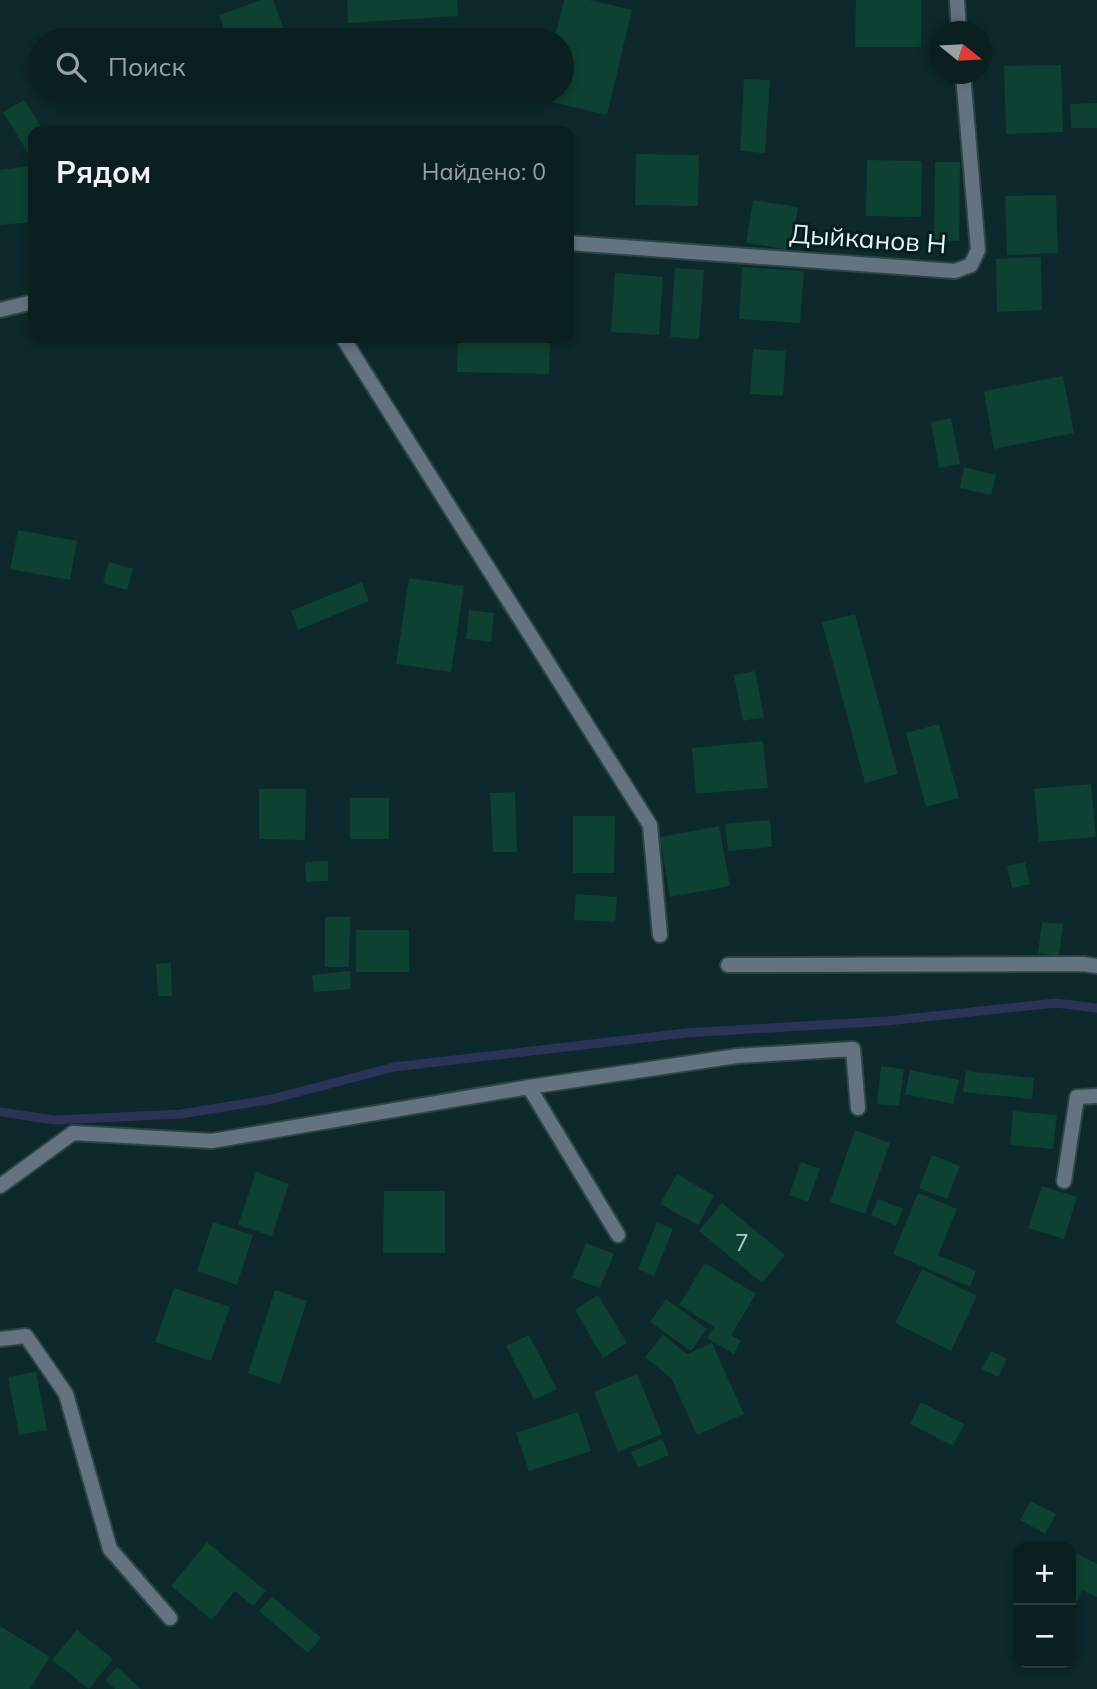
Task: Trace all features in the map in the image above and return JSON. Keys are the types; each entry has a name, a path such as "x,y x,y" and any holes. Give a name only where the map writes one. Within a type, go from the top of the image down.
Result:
{"street":[{"path":"957,0 959,21"},
{"name":"Дыйканов Н","path":"574,243 955,271 971,265 978,250 964,84"},
{"path":"0,310 28,303"},
{"path":"346,343 650,825 660,935"},
{"path":"728,965 1083,964 1097,967"},
{"path":"0,1186 73,1133 212,1141 529,1087 737,1056 853,1049 858,1108"},
{"path":"529,1087 618,1235"},
{"path":"1064,1181 1077,1097 1097,1096"},
{"path":"0,1339 26,1336 66,1394 110,1549 170,1618"}],"building":[{"path":"262,0 273,0 284,28 224,28 219,15"},
{"path":"347,0 457,0 458,16 348,23"},
{"path":"564,0 589,0 632,10 607,115 565,105 574,105 574,28 557,28"},
{"path":"856,0 921,0 921,47 855,47"},
{"path":"1061,65 1063,132 1006,134 1004,66"},
{"path":"744,79 770,80 765,153 740,151"},
{"path":"24,100 41,126 28,126 28,153 3,112"},
{"path":"1097,103 1097,128 1071,128 1070,104"},
{"path":"636,154 699,155 698,206 635,205"},
{"path":"867,160 922,161 921,217 866,216"},
{"path":"935,162 960,162 959,241 934,241"},
{"path":"28,166 28,222 0,225 0,170"},
{"path":"1056,195 1058,253 1007,255 1005,196"},
{"path":"753,200 798,207 791,250 746,243"},
{"path":"1041,257 1042,310 997,312 996,259"},
{"path":"742,267 804,271 800,323 739,319"},
{"path":"675,268 704,270 699,339 670,337"},
{"path":"615,273 663,277 659,335 611,332"},
{"path":"458,343 550,343 549,374 457,372"},
{"path":"753,349 786,351 783,396 750,394"},
{"path":"1063,376 1074,433 994,449 984,391"},
{"path":"951,418 960,464 939,468 931,422"},
{"path":"964,467 996,475 991,495 960,488"},
{"path":"18,530 77,541 70,580 10,569"},
{"path":"109,562 133,569 127,590 103,583"},
{"path":"409,578 464,586 451,672 396,664"},
{"path":"362,582 369,601 298,630 291,611"},
{"path":"469,610 494,613 491,642 466,639"},
{"path":"855,614 898,774 865,783 822,622"},
{"path":"755,671 764,717 743,721 734,675"},
{"path":"939,724 959,798 926,807 906,733"},
{"path":"763,741 768,788 696,794 692,748"},
{"path":"1091,784 1096,837 1039,842 1034,789"},
{"path":"259,789 306,789 305,840 259,839"},
{"path":"515,792 517,852 493,852 490,793"},
{"path":"350,798 389,798 389,839 350,839"},
{"path":"573,816 615,816 614,873 573,873"},
{"path":"770,820 772,847 728,851 725,824"},
{"path":"719,826 730,886 670,897 660,837"},
{"path":"328,861 328,881 306,882 305,862"},
{"path":"1025,862 1030,884 1012,888 1007,866"},
{"path":"576,894 617,897 615,922 574,920"},
{"path":"325,917 350,917 349,967 325,967"},
{"path":"1042,922 1063,924 1059,956 1038,953"},
{"path":"356,930 409,930 409,972 356,972"},
{"path":"171,963 172,996 158,996 156,964"},
{"path":"350,971 351,989 314,992 312,975"},
{"path":"881,1066 904,1069 899,1106 877,1104"},
{"path":"910,1070 959,1080 953,1104 905,1094"},
{"path":"966,1071 1034,1078 1032,1099 963,1092"},
{"path":"1013,1111 1057,1115 1053,1149 1010,1145"},
{"path":"855,1130 890,1143 865,1214 830,1202"},
{"path":"932,1155 960,1166 947,1199 919,1188"},
{"path":"801,1162 820,1169 808,1202 789,1195"},
{"path":"256,1172 289,1184 272,1236 238,1225"},
{"path":"677,1174 714,1196 698,1225 660,1204"},
{"path":"1042,1186 1077,1197 1064,1239 1028,1228"},
{"path":"384,1191 445,1191 445,1253 383,1253"},
{"path":"918,1193 957,1209 938,1255 976,1271 970,1287 893,1254"},
{"path":"878,1199 903,1209 896,1226 871,1215"},
{"path":"722,1203 785,1255 762,1283 699,1231"},
{"path":"213,1222 253,1235 237,1285 197,1271"},
{"path":"657,1222 673,1229 654,1276 638,1269"},
{"path":"586,1243 614,1254 600,1288 572,1278"},
{"path":"705,1263 756,1294 731,1335 741,1341 734,1354 707,1338 714,1327 679,1305"},
{"path":"922,1269 977,1296 951,1351 895,1323"},
{"path":"174,1288 230,1307 211,1361 155,1342"},
{"path":"275,1290 307,1301 280,1384 248,1373"},
{"path":"598,1295 627,1343 603,1358 575,1310"},
{"path":"666,1299 707,1329 691,1351 650,1322"},
{"path":"529,1335 557,1389 534,1400 506,1346"},
{"path":"663,1335 687,1354 712,1343 744,1414 697,1435 671,1378 645,1357"},
{"path":"991,1351 1007,1359 998,1377 982,1369"},
{"path":"36,1372 47,1430 19,1435 8,1377"},
{"path":"637,1374 662,1434 618,1452 594,1392"},
{"path":"921,1402 964,1424 953,1446 910,1424"},
{"path":"578,1412 591,1451 529,1471 516,1433"},
{"path":"662,1439 669,1455 638,1468 631,1452"},
{"path":"1031,1501 1056,1514 1045,1534 1020,1520"},
{"path":"207,1542 266,1591 253,1606 235,1591 212,1620 171,1586"},
{"path":"1076,1554 1097,1564 1097,1597 1082,1590 1076,1604"},
{"path":"272,1596 321,1638 308,1653 259,1611"},
{"path":"0,1626 50,1657 30,1689 0,1689"},
{"path":"77,1630 113,1659 89,1689 52,1660"},
{"path":"117,1667 141,1689 115,1689 105,1680"}],"waterway":[{"path":"0,1112 55,1120 181,1114 272,1099 394,1067 686,1033 887,1021 1056,1003 1097,1008"}]}
